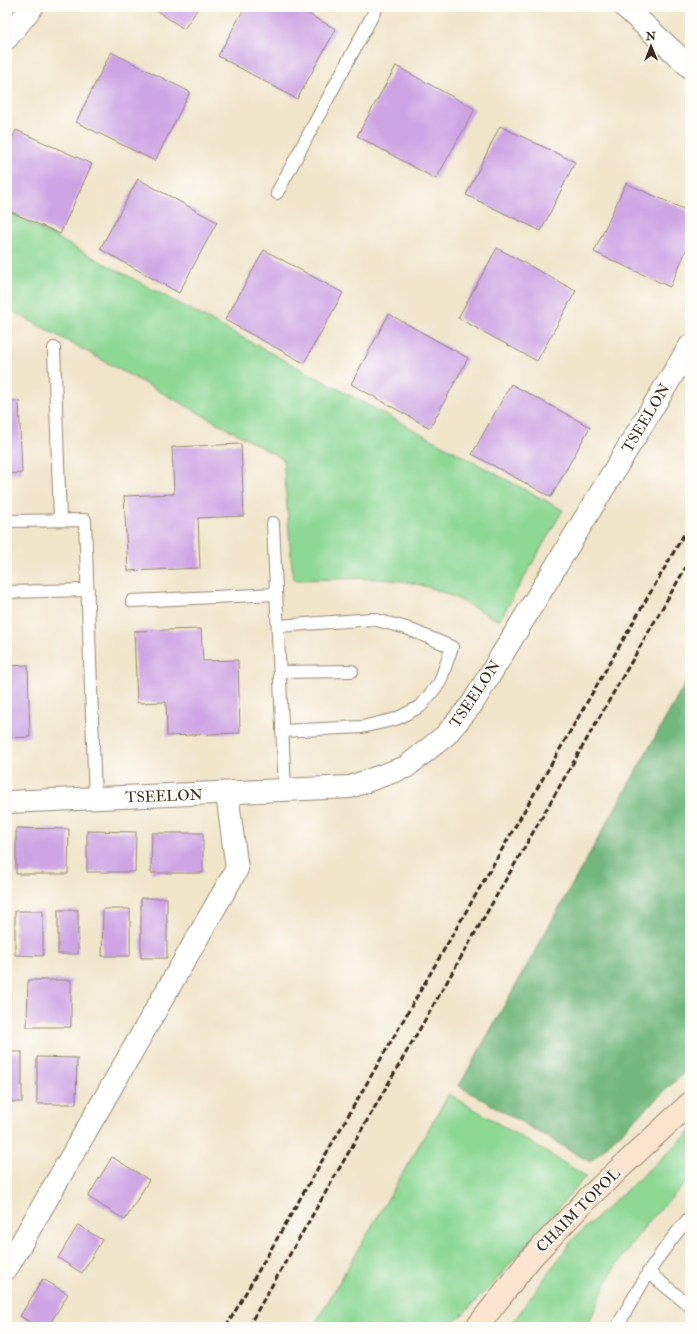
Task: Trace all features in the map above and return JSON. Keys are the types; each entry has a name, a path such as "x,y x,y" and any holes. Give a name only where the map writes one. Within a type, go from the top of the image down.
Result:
{"street":[{"path":"7,38 32,7"},
{"path":"625,7 690,67"},
{"name":"TSEELON","path":"7,802 227,794 350,787 406,768 446,735 472,704 690,346"},
{"path":"7,1268 237,869 227,794"},
{"name":"CHAIM TOPOL","path":"477,1327 530,1259 589,1197 690,1104"}],"lane":[{"path":"277,193 377,7"},
{"path":"54,348 60,520"},
{"path":"7,521 85,520 95,798"},
{"path":"273,523 285,790"},
{"path":"7,592 88,590"},
{"path":"132,601 276,594"},
{"path":"278,626 373,619 406,628 452,647 440,682 420,706 396,719 362,727 282,731"},
{"path":"280,672 352,671"},
{"path":"617,1327 648,1272 670,1238 690,1217"},
{"path":"648,1272 690,1306"}],"green space":[{"path":"7,211 563,510 499,621 462,601 434,589 409,582 376,579 293,580 283,459 7,308"},
{"path":"690,675 690,1067 590,1162 459,1086"},
{"path":"449,1094 586,1176 492,1285 450,1327 313,1327"},
{"path":"690,1132 690,1179 647,1223 611,1273 587,1327 509,1327 573,1239"}],"building":[{"path":"151,7 199,7 184,29"},
{"path":"245,7 295,7 336,29 297,99 218,56"},
{"path":"111,52 190,92 155,161 76,122"},
{"path":"396,66 475,109 436,179 357,136"},
{"path":"500,126 575,162 541,231 466,195"},
{"path":"16,130 92,164 60,234 7,210 7,150"},
{"path":"138,179 217,222 179,293 100,249"},
{"path":"626,183 690,212 690,242 670,287 594,252"},
{"path":"497,248 576,291 537,361 458,318"},
{"path":"264,250 343,293 304,363 225,320"},
{"path":"389,314 468,358 430,428 351,384"},
{"path":"511,384 590,427 551,497 472,454"},
{"path":"7,401 19,401 22,473 7,474"},
{"path":"241,444 244,516 198,518 200,568 128,571 124,496 174,494 172,447"},
{"path":"201,629 203,661 238,660 240,733 167,736 166,702 137,703 134,631"},
{"path":"28,665 30,737 7,738 7,666"},
{"path":"16,828 69,829 68,874 16,874"},
{"path":"87,831 136,832 135,872 87,872"},
{"path":"152,833 203,833 203,873 151,873"},
{"path":"141,898 167,898 167,958 141,958"},
{"path":"103,909 130,909 130,956 102,956"},
{"path":"58,910 78,910 78,954 58,954"},
{"path":"15,911 43,911 43,956 15,955"},
{"path":"28,980 71,980 71,1027 27,1027"},
{"path":"7,1052 22,1052 22,1102 7,1102"},
{"path":"37,1057 77,1058 76,1104 37,1104"},
{"path":"112,1157 149,1180 125,1220 88,1197"},
{"path":"78,1225 102,1240 82,1273 58,1258"},
{"path":"43,1279 68,1294 48,1327 38,1327 20,1316"}],"railway":[{"path":"226,1327 690,524"},
{"path":"248,1327 690,560"}]}
